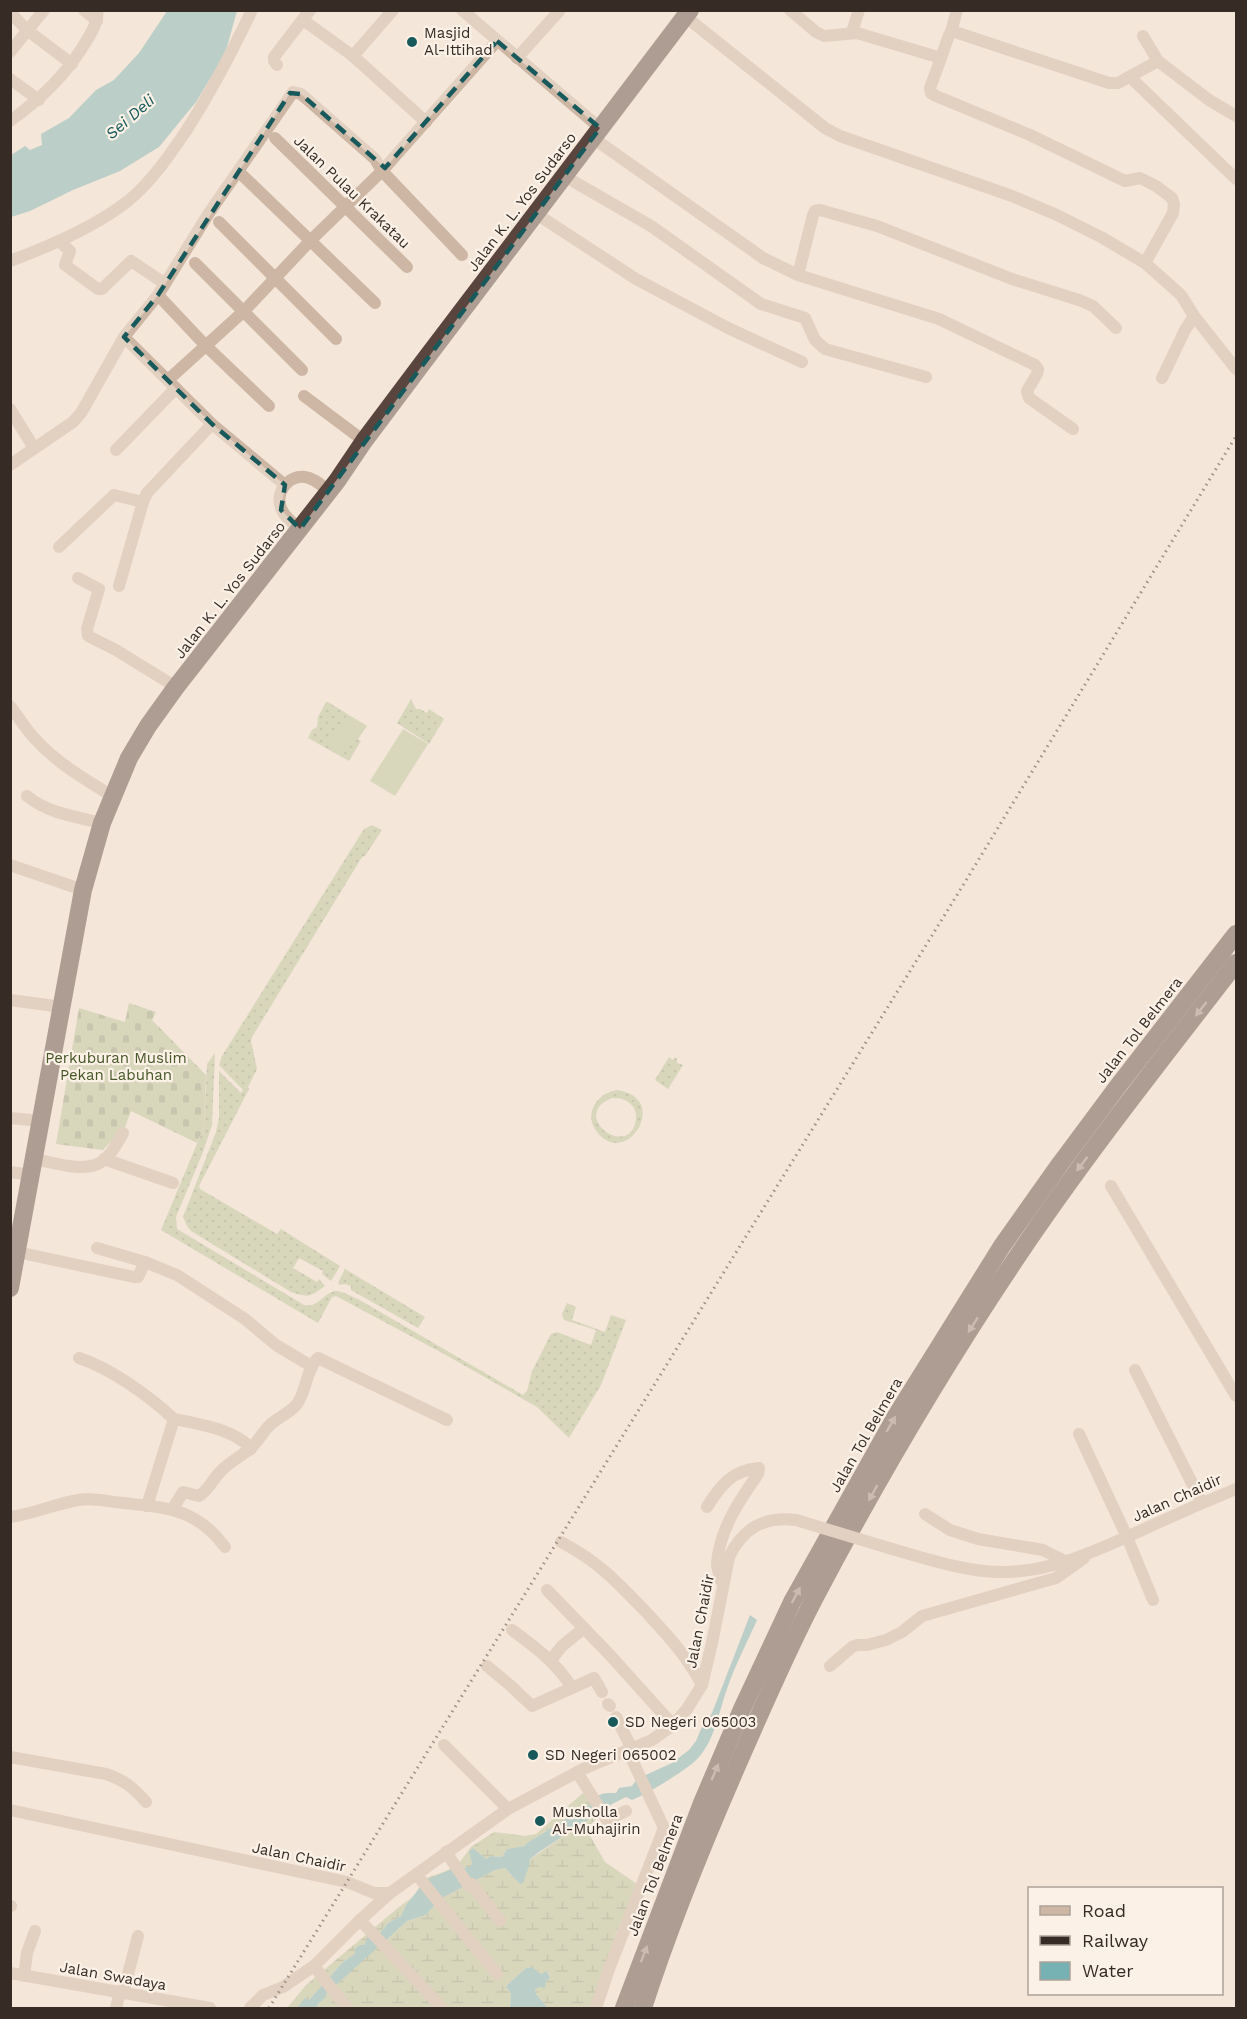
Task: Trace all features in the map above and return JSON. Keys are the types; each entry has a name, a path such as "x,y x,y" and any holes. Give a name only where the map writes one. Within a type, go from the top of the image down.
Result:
{"highway":[{"name":"Jalan K. L. Yos Sudarso","path":"10,1288 84,890 102,823 112,796 141,738 176,687 329,491 535,213 688,14"},
{"name":"Jalan Tol Belmera","path":"624,2008 702,1803 742,1709 792,1602 867,1466 1002,1246 1111,1095 1236,934"},
{"path":"643,2008 680,1904 718,1808 764,1705 813,1600 909,1429 1014,1261 1073,1177 1236,963"}],"street":[{"path":"10,52 44,10"},
{"path":"10,121 39,100 72,64 98,16 84,10"},
{"path":"10,261 59,241 128,201 156,175 224,69 252,10"},
{"path":"353,56 393,10"},
{"path":"517,58 560,10"},
{"path":"790,10 824,36 830,37 852,32 941,58"},
{"path":"852,32 859,10"},
{"path":"957,10 930,88 931,93 1030,135 1125,181 1140,178 1172,198 1173,213 1145,263"},
{"path":"10,12 27,30 72,64"},
{"path":"469,12 497,41 597,133 763,258 798,275 939,319 1035,366 1038,369 1027,391 1029,398 1074,429"},
{"path":"688,14 825,128 840,136 1011,196 1057,215 1145,263 1181,295 1194,316 1236,369"},
{"path":"277,65 274,57 306,15 426,122"},
{"path":"951,32 1103,82 1118,83 1158,61"},
{"path":"1143,36 1158,61 1209,100 1236,116"},
{"path":"116,450 205,345 244,311 310,241 382,171 497,41"},
{"path":"1130,77 1236,179"},
{"path":"10,79 39,100"},
{"path":"10,465 73,422 81,413 124,337 158,295 209,213 239,172 290,93 295,91 375,159 382,171 462,255"},
{"name":"Jalan Pulau Krakatau","path":"275,138 407,267"},
{"path":"239,172 375,303"},
{"path":"564,176 651,226 761,304 805,318 815,339 825,349 926,377"},
{"path":"798,275 813,215 819,210 877,226 1012,279 1079,300 1093,306 1116,328"},
{"path":"535,213 636,279 728,328 802,362"},
{"path":"219,222 336,339"},
{"path":"59,241 70,251 65,265 98,289 102,289 131,261 164,283"},
{"path":"195,262 302,370"},
{"path":"158,295 205,345 269,406"},
{"path":"1162,378 1194,316"},
{"path":"124,337 212,424 285,485"},
{"path":"304,396 364,441"},
{"path":"10,409 34,448"},
{"path":"119,586 147,493 212,424"},
{"path":"300,529 281,510 280,493 285,485 295,478 305,477 329,491"},
{"path":"59,548 114,495 143,502"},
{"path":"78,578 99,589 87,628 88,636 116,650 176,687"},
{"path":"10,706 44,749 112,796"},
{"path":"27,796 36,804 49,809 102,823"},
{"path":"10,865 84,890"},
{"path":"10,1000 62,1007"},
{"path":"10,1118 41,1121"},
{"path":"10,1172 32,1167 97,1165 113,1150 123,1133"},
{"path":"104,1159 172,1183"},
{"path":"1111,1186 1236,1396"},
{"path":"97,1248 145,1262 177,1275 244,1319 276,1345 311,1366"},
{"path":"17,1252 134,1277 138,1277 145,1262"},
{"path":"80,1358 93,1363 135,1389 161,1406 174,1419 200,1424 235,1436 246,1442 251,1449"},
{"path":"172,1510 183,1492 201,1495 219,1473 238,1456 251,1449 269,1425 297,1404 304,1392 311,1366 316,1359 321,1358 447,1420"},
{"path":"1135,1371 1202,1503"},
{"path":"147,1506 174,1419"},
{"path":"1079,1434 1153,1600"},
{"path":"707,1507 719,1487 740,1472 759,1468 758,1474 734,1508 724,1532 717,1565 723,1585"},
{"name":"Jalan Chaidir","path":"10,1810 347,1882 374,1893 390,1893 418,1877 446,1852 508,1809 577,1772 652,1740 673,1725 687,1709 702,1685 729,1557 742,1536 753,1527 780,1518 951,1566 1000,1572 1041,1568 1087,1555 1236,1489"},
{"path":"10,1517 80,1499 147,1506 186,1514 207,1526 225,1547"},
{"path":"925,1514 950,1530 978,1539 1043,1550 1065,1561"},
{"path":"561,1542 603,1568 624,1589 681,1650 702,1685"},
{"path":"830,1665 852,1647 886,1640 902,1632 922,1616 1056,1578 1087,1555"},
{"path":"547,1590 673,1725"},
{"path":"551,1660 562,1646 584,1628"},
{"path":"512,1630 551,1660 563,1672 572,1688"},
{"path":"487,1666 532,1706 594,1678 602,1692"},
{"path":"596,2008 612,1959 664,1828 636,1772 630,1750 611,1709"},
{"path":"444,1745 508,1809"},
{"path":"10,1757 106,1774 132,1786 146,1802"},
{"path":"577,1772 607,1820 626,1811"},
{"path":"446,1852 469,1886 472,1884 500,1922"},
{"path":"418,1877 498,1974"},
{"path":"250,2008 262,1995 283,1987 314,1966 363,1924 390,1893"},
{"path":"363,1924 442,2008"},
{"path":"24,1976 27,1953 35,1931"},
{"path":"116,2008 138,1936"},
{"path":"314,1966 347,2008"},
{"name":"Jalan Swadaya","path":"10,1974 210,2008"}],"highlighted area":[{"path":"497,41 600,128 300,529 281,510 285,485 212,424 124,337 158,295 290,93 301,94 385,168"}],"green space":[{"path":"411,699 416,709 427,713 429,709 444,719 429,744 397,723"},
{"path":"326,702 367,726 358,739 361,741 349,761 308,738 312,730 317,727 318,717"},
{"path":"347,715 362,725 343,754 328,745"},
{"path":"403,729 428,744 395,796 370,781"},
{"path":"372,825 382,830 365,856 362,857 252,1037 257,1069 199,1186 200,1189 277,1234 281,1229 340,1266 331,1281 322,1274 323,1271 299,1258 293,1268 317,1282 319,1279 325,1286 312,1294 302,1295 291,1292 191,1231 183,1217 216,1132 219,1118 219,1071 241,1093 243,1090 219,1065 222,1056 364,829"},
{"name":"Perkuburan Muslim Pekan Labuhan","path":"129,1003 156,1012 152,1020 206,1075 204,1127 197,1143 131,1111 125,1127 103,1150 56,1144 79,1008 125,1022"},
{"path":"215,1053 212,1125 176,1217 177,1229 304,1305 317,1303 335,1291 358,1299 523,1395 527,1391 532,1371 551,1334 557,1332 591,1345 596,1330 564,1320 562,1314 567,1303 576,1307 572,1320 605,1332 611,1315 626,1320 601,1385 569,1438 537,1407 336,1296 332,1297 318,1323 161,1230 204,1127 207,1064"},
{"path":"669,1057 673,1060 677,1058 677,1063 683,1065 668,1089 655,1080"},
{"path":"617,1090 633,1096 641,1105 642,1117 638,1128 631,1138 620,1143 608,1141 597,1132 591,1118 594,1105 603,1095","holes":["612,1098 630,1103 636,1115 631,1132 623,1136 614,1136 605,1131 598,1123 596,1114 600,1106"]},
{"path":"345,1269 425,1317 418,1328 351,1290 351,1286 340,1285 338,1283"},
{"path":"583,1793 592,1803 525,1846 507,1849 502,1857 491,1856 486,1859 473,1848 470,1851 472,1864 470,1867 463,1870 452,1869 426,1881 415,1894 424,1879 446,1871 460,1862 471,1847 494,1832 525,1836 536,1834"},
{"path":"597,1813 596,1819 586,1829 605,1862 637,1884 616,1934 595,2008 548,2008 535,1990 550,1978 548,1972 541,1974 532,1967 526,1968 506,1986 511,1994 510,2008 316,2008 325,1994 330,1992 346,1974 407,1921 426,1915 440,1899 495,1870 505,1868 520,1884 529,1860"},
{"path":"413,1897 401,1916 388,1923 356,1954 343,1962 309,2000 297,2008 287,2008 306,1985"}],"water":[{"name":"Sei Deli","path":"167,11 237,11 225,54 196,102 159,147 120,171 30,211 11,217 11,155 25,146 30,150 42,145 41,134 69,118 96,90 114,80 139,53"},
{"path":"750,1615 757,1620 730,1680 713,1733 694,1762 639,1797 632,1800 626,1797 612,1804 539,1852 529,1860 523,1883 520,1884 505,1868 495,1870 440,1899 426,1915 407,1921 326,1994 316,2008 297,2008 305,1998 309,2000 343,1962 355,1954 355,1949 364,1945 369,1935 380,1933 388,1923 401,1916 406,1905 426,1880 452,1869 463,1870 470,1867 472,1863 469,1851 473,1848 486,1859 491,1856 502,1857 507,1849 525,1846 592,1803 600,1795 616,1793 619,1788 632,1786 637,1779 672,1763 689,1750 712,1713"},
{"path":"532,1967 541,1974 547,1971 550,1978 546,1981 545,1988 539,1987 535,1990 548,2008 510,2008 511,1994 506,1986 526,1968"}],"railway":[{"path":"269,2008 962,887 1236,436"}],"place":[{"name":"Masjid Al-Ittihad","path":"412,42"},
{"name":"SD Negeri 065003","path":"613,1722"},
{"name":"SD Negeri 065002","path":"533,1755"},
{"name":"Musholla Al-Muhajirin","path":"540,1821"}]}
